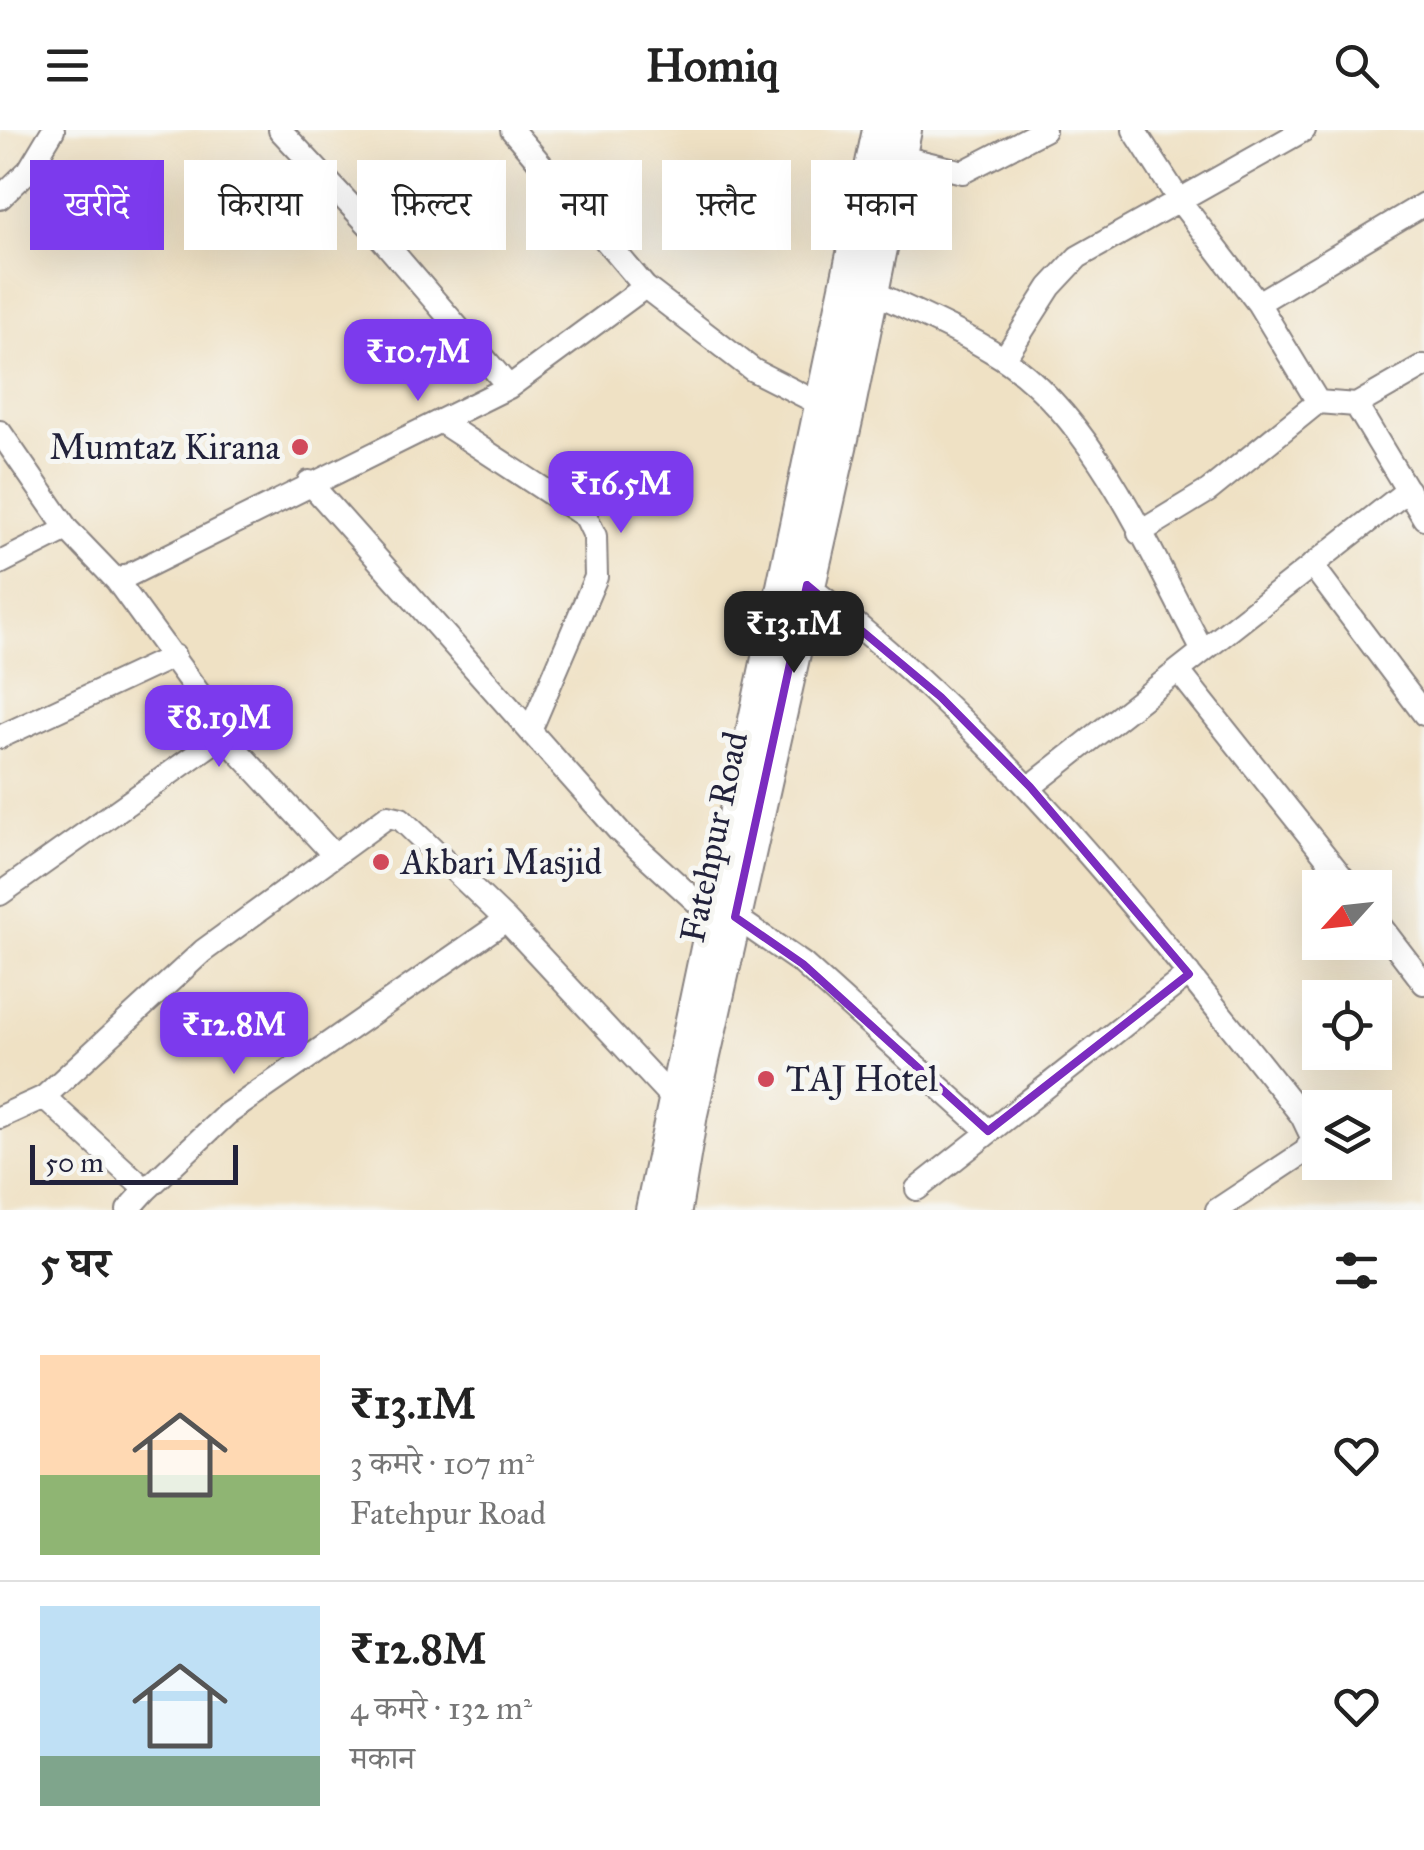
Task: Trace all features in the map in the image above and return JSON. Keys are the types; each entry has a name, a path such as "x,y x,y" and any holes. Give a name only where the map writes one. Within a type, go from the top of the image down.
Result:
{"street":[{"path":"0,198 29,170 53,130"},
{"path":"280,130 380,237 508,387"},
{"path":"512,130 645,288 753,370 822,405"},
{"path":"651,1210 672,1098 723,916 818,486 822,405 878,130"},
{"path":"904,143 963,172 1044,130"},
{"path":"1134,130 1179,200 1258,303 1318,402"},
{"path":"1004,359 1050,287 1078,257 1304,130"},
{"name":"Fatehpur Road","path":"676,1210 723,916 808,585 818,486 871,291 904,143"},
{"path":"1258,303 1424,204"},
{"path":"117,581 508,387 645,288"},
{"path":"871,291 1004,359 1066,416 1140,533 1203,652"},
{"path":"1140,533 1208,491 1318,402 1356,405 1424,366"},
{"path":"1356,405 1424,518"},
{"path":"441,422 586,518 595,536 596,577 530,731"},
{"path":"0,432 68,529 117,581 174,656 219,720 220,732 214,742 0,894"},
{"path":"310,482 619,831 723,916 803,964 988,1131"},
{"path":"1030,787 1408,490"},
{"path":"0,562 68,529"},
{"path":"1312,565 1424,714"},
{"path":"808,585 941,697 1030,787 1189,974 1302,1116 1312,1137 1306,1151 1217,1210"},
{"path":"0,737 174,656"},
{"path":"1180,672 1337,870"},
{"path":"220,732 333,854"},
{"path":"0,1117 44,1097 203,951 388,816 401,820 506,920 672,1098"},
{"path":"128,1210 227,1114 506,920"},
{"path":"1392,941 1424,983"},
{"path":"918,1189 1189,974"},
{"path":"44,1097 146,1190"}],"highlighted area":[{"path":"807,585 941,697 1030,787 1189,974 988,1131 803,964 735,917"}],"place":[{"name":"Mumtaz Kirana","path":"300,447"},
{"name":"Akbari Masjid","path":"381,862"},
{"name":"TAJ Hotel","path":"766,1079"}]}
